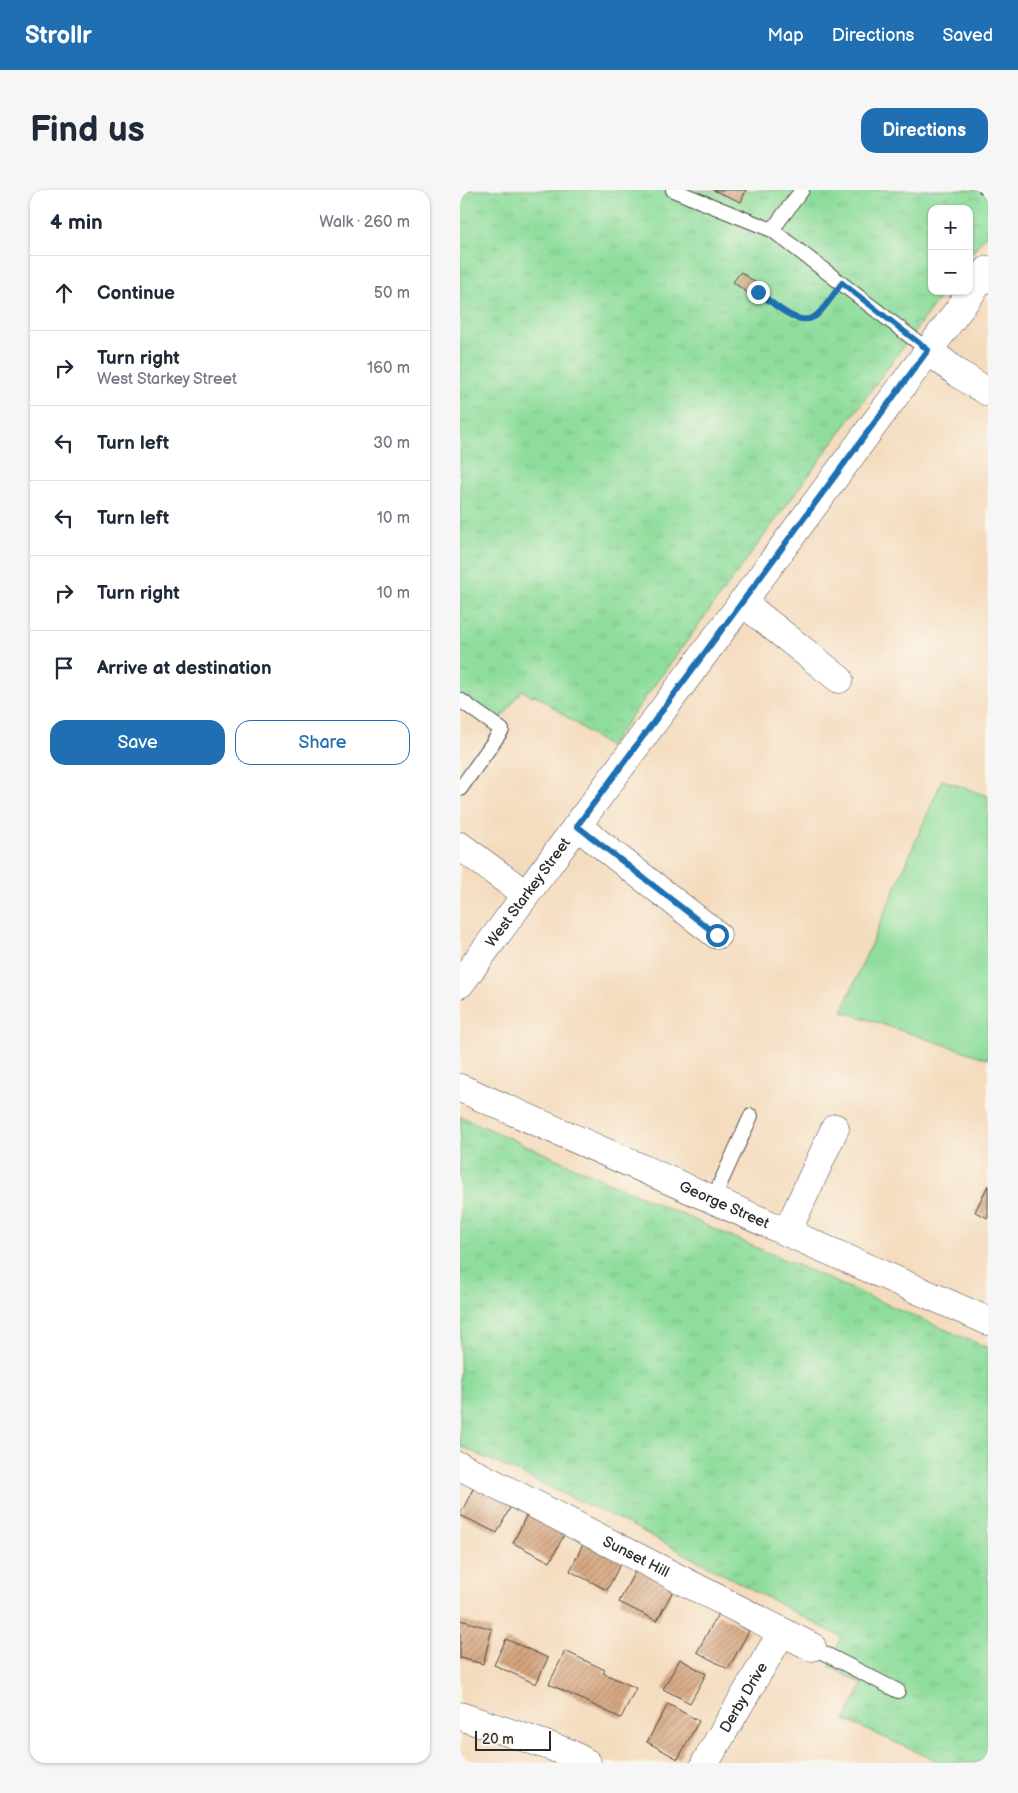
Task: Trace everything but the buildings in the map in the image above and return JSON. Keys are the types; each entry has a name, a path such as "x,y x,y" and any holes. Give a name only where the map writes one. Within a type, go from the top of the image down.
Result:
{"street":[{"name":"West Starkey Street","path":"460,984 988,270"},
{"path":"928,350 959,374 988,392"},
{"path":"742,602 839,679"},
{"path":"577,826 717,935"},
{"path":"460,846 525,894"},
{"name":"George Street","path":"460,1088 988,1321"},
{"path":"787,1232 834,1128"},
{"name":"Sunset Hill","path":"460,1466 812,1647"},
{"name":"Derby Drive","path":"705,1763 782,1632"},
{"path":"460,1716 567,1752 587,1763"}],"lane":[{"path":"673,190 772,230 928,350"},
{"path":"772,230 802,190"},
{"path":"460,700 502,730 460,789"},
{"path":"713,1199 751,1116"},
{"path":"812,1647 898,1691"}],"path":[{"path":"979,190 988,197"},
{"path":"758,292 792,317 806,320 814,317 820,311 842,283"}],"green space":[{"path":"460,190 988,190 988,232 973,252 973,205 928,205 928,295 941,295 609,747 536,695 531,696 522,690 502,717 492,719 460,696"},
{"path":"942,780 988,796 988,1059 842,1011"},
{"path":"460,1116 988,1348 988,1763 942,1763 845,1720 863,1684 830,1667 841,1637 631,1525 460,1446"}],"route":[{"path":"717,935 577,826 928,350 842,283 820,311 814,317 806,320 792,317 758,292"}]}
